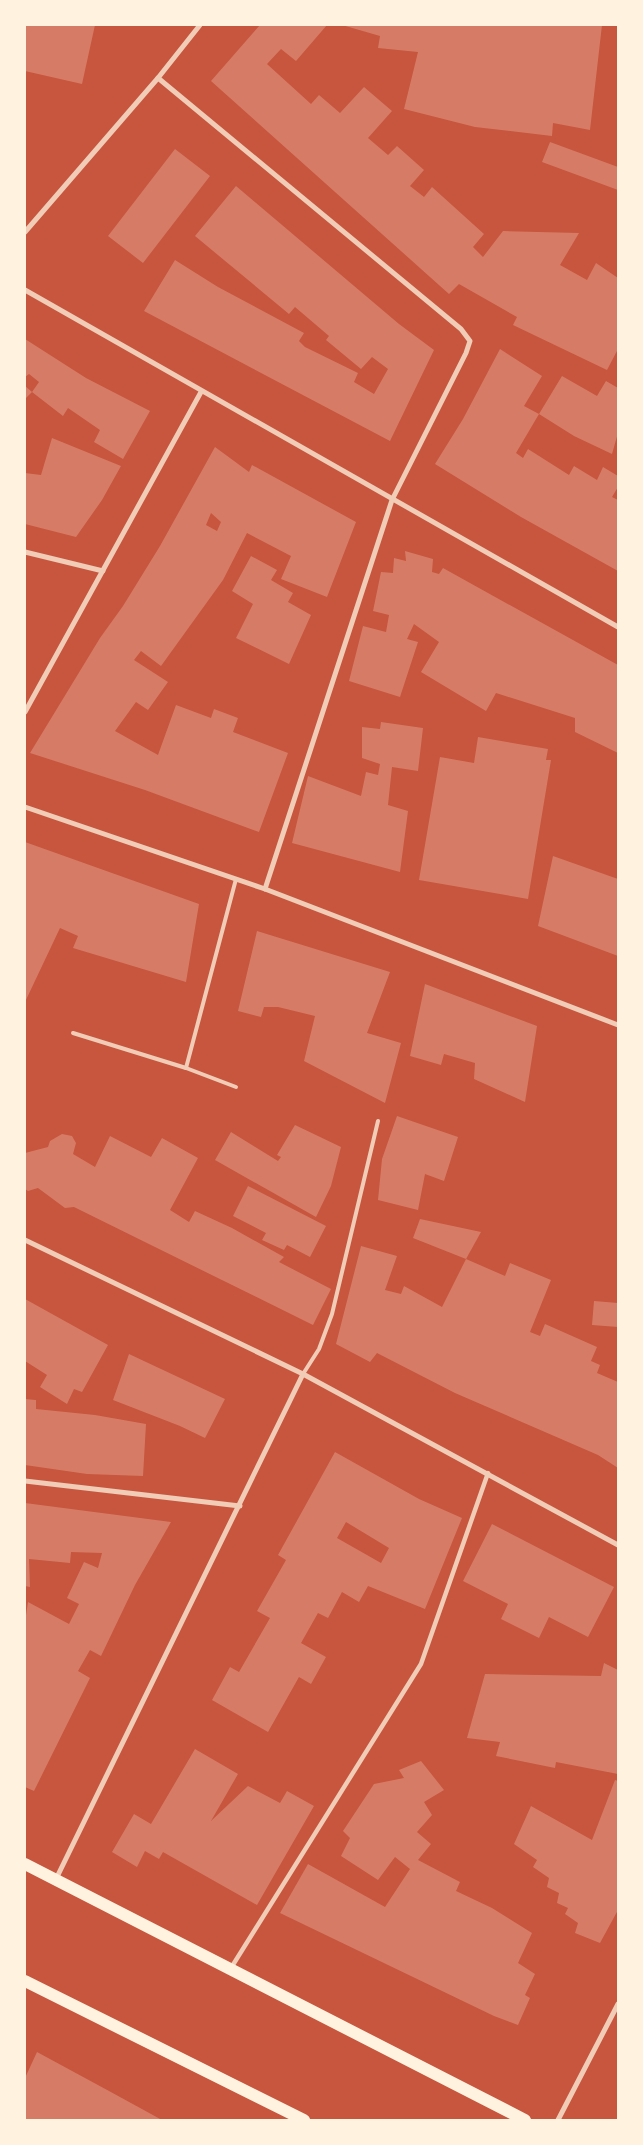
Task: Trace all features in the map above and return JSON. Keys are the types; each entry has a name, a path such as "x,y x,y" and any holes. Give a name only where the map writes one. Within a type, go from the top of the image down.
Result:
{"main road":[{"path":"25,1864 525,2120"},
{"path":"25,1980 304,2120"}],"street":[{"path":"25,232 158,78 200,25"},
{"path":"158,78 461,329 470,341 466,354 392,500 265,889"},
{"path":"25,290 201,392 618,627"},
{"path":"25,712 201,392"},
{"path":"25,552 103,572"},
{"path":"25,807 265,889 618,1025"},
{"path":"25,1240 303,1374 618,1545"},
{"path":"56,1880 303,1374"},
{"path":"230,1970 421,1664 488,1473"},
{"path":"25,1481 240,1506"},
{"path":"558,2120 618,2004"}],"lane":[{"path":"186,1068 236,879"},
{"path":"73,1033 186,1068 236,1087"},
{"path":"303,1374 319,1349 332,1314 378,1121"}],"building":[{"path":"25,25 95,25 82,84 25,71"},
{"path":"260,25 327,25 296,61 281,49 267,64 311,104 319,95 340,113 364,87 392,111 368,138 388,155 397,146 424,170 410,186 424,197 432,187 484,234 473,247 483,257 503,231 579,233 560,265 587,280 596,263 618,278 618,349 607,370 513,325 517,317 459,284 449,294 211,81"},
{"path":"342,25 602,25 590,130 553,123 552,136 475,127 404,109 418,52 378,48 380,36"},
{"path":"550,142 618,167 618,190 542,162"},
{"path":"175,149 210,176 143,263 108,236"},
{"path":"236,186 399,324 434,350 390,441 144,311 175,260 218,287 304,333 299,341 305,347 358,373 354,382 374,394 388,369 372,357 361,369 326,340 329,336 295,307 289,314 195,236"},
{"path":"25,339 86,378 150,411 123,459 94,442 100,430 68,408 63,416 32,392 39,382 29,374 25,377"},
{"path":"500,349 542,376 524,406 539,414 516,453 523,458 528,449 569,475 574,466 597,480 603,467 618,476 618,487 612,497 618,500 618,571 521,517 435,464 463,419"},
{"path":"562,376 597,396 606,381 618,388 618,433 612,454 574,436 539,414"},
{"path":"25,386 32,392 25,399"},
{"path":"52,438 121,466 102,500 76,537 25,524 25,473 41,475"},
{"path":"215,447 249,472 252,465 356,522 327,597 281,579 291,556 247,533 223,580 161,666 141,651 134,660 168,682 148,710 136,702 115,731 158,755 176,705 211,718 214,709 238,718 233,732 288,753 259,832 145,790 30,753 100,638 123,606 160,546","holes":["211,513 221,522 217,531 206,525"]},
{"path":"405,551 433,559 432,572 439,574 443,568 618,665 618,753 575,732 575,718 496,693 486,711 421,672 439,642 414,624 407,639 418,642 400,697 349,681 363,626 386,632 389,615 373,611 381,572 393,573 394,558 406,561"},
{"path":"251,556 277,570 271,580 293,593 288,602 311,615 289,664 236,638 253,604 232,591"},
{"path":"381,722 423,728 418,771 392,767 388,805 408,811 400,872 292,843 308,776 361,796 366,772 378,775 380,764 362,758 362,727 380,729"},
{"path":"478,737 548,749 546,760 551,760 528,899 419,880 440,757 474,763"},
{"path":"25,842 199,904 186,982 73,948 78,936 60,928 25,1002"},
{"path":"553,856 618,879 618,956 538,926"},
{"path":"257,931 390,972 367,1033 401,1043 385,1103 304,1061 315,1016 278,1007 264,1007 261,1017 238,1011"},
{"path":"425,984 537,1026 525,1102 474,1079 475,1063 444,1054 441,1065 410,1056"},
{"path":"397,1116 458,1137 444,1181 425,1174 418,1210 378,1200 382,1159"},
{"path":"295,1125 341,1147 331,1186 316,1217 215,1160 231,1132 278,1161 281,1157 277,1155"},
{"path":"62,1134 72,1136 76,1143 73,1154 95,1167 110,1136 151,1157 162,1138 198,1158 170,1210 189,1222 195,1211 232,1228 284,1257 279,1262 331,1289 313,1325 74,1207 65,1208 38,1188 28,1191 25,1189 25,1153 48,1147 50,1141"},
{"path":"248,1186 326,1226 310,1257 287,1245 284,1250 262,1240 266,1233 233,1216"},
{"path":"420,1219 481,1232 466,1259 413,1238"},
{"path":"361,1246 397,1256 385,1290 401,1294 404,1286 442,1307 466,1259 505,1276 510,1263 551,1280 530,1332 540,1336 545,1324 597,1347 591,1361 600,1365 597,1373 618,1382 618,1468 598,1455 455,1393 377,1353 370,1362 336,1344"},
{"path":"25,1299 108,1345 82,1392 74,1389 67,1404 40,1387 47,1375 25,1361"},
{"path":"594,1301 618,1303 618,1327 592,1325"},
{"path":"129,1354 225,1399 205,1438 180,1426 113,1400"},
{"path":"25,1399 36,1400 36,1409 95,1415 146,1424 143,1476 87,1474 25,1465"},
{"path":"335,1452 419,1499 462,1518 425,1609 368,1586 359,1602 342,1592 328,1618 318,1613 301,1643 326,1657 311,1684 299,1677 268,1732 212,1700 230,1667 239,1672 270,1618 257,1611 286,1560 278,1555","holes":["346,1522 389,1548 381,1563 337,1538"]},
{"path":"25,1503 171,1522 135,1585 101,1656 90,1650 78,1671 90,1678 34,1791 25,1787 25,1622 28,1602 69,1624 79,1604 67,1598 84,1562 98,1568 102,1553 71,1552 70,1563 29,1559 30,1587 25,1586"},
{"path":"492,1524 614,1587 588,1637 549,1617 539,1638 501,1619 508,1604 463,1581"},
{"path":"604,1663 618,1670 618,1774 556,1762 555,1768 496,1756 500,1742 467,1738 485,1674 601,1676"},
{"path":"195,1749 238,1774 211,1821 248,1786 280,1803 287,1791 314,1806 257,1905 163,1852 159,1859 145,1851 137,1867 112,1852 134,1814 151,1824"},
{"path":"421,1761 444,1790 424,1802 432,1815 417,1832 431,1844 418,1860 460,1882 456,1891 492,1908 532,1933 518,1963 535,1974 525,1995 530,1998 518,2025 494,2016 280,1913 308,1864 385,1907 410,1869 395,1857 378,1880 341,1856 350,1838 343,1831 374,1784 404,1778 399,1770"},
{"path":"615,1780 618,1781 618,1910 600,1943 575,1933 578,1923 565,1914 568,1908 557,1903 559,1893 547,1887 549,1878 533,1867 537,1860 514,1844 531,1806 592,1840"},
{"path":"37,2052 162,2120 25,2120 25,2078"}]}
